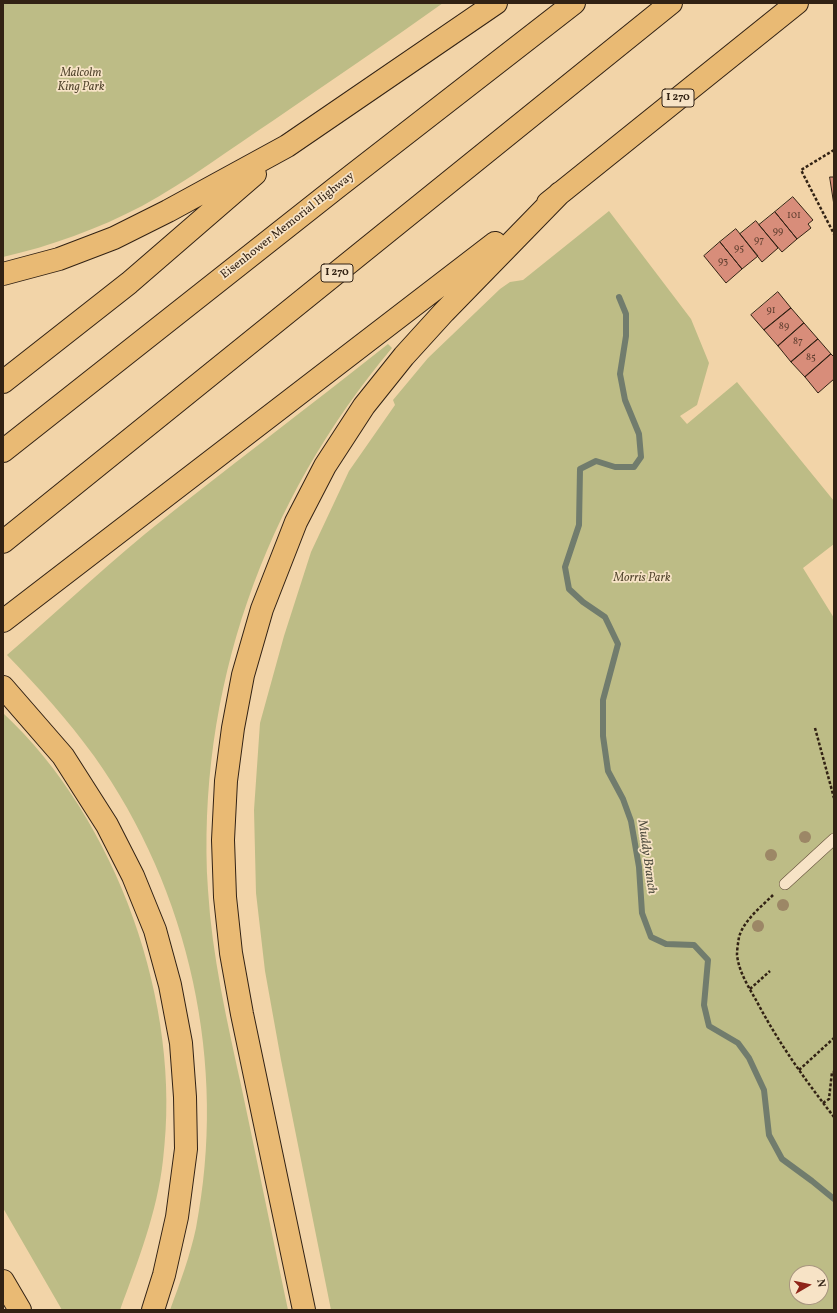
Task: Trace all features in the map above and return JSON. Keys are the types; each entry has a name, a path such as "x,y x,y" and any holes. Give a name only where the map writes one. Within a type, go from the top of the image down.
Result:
{"highway":[{"path":"3,274 59,259 114,238 168,211 287,146 496,3"},
{"name":"Eisenhower Memorial Highway","path":"3,451 336,188 574,3"},
{"name":"I 270","path":"3,542 671,3"},
{"name":"I 270","path":"3,621 560,193 796,3"},
{"path":"3,382 129,283 287,146"},
{"path":"304,1310 242,1014 231,953 225,897 223,840 226,781 233,728 243,675 262,609 296,522 325,466 364,406 404,356 444,312 560,193"},
{"path":"5,689 63,756 107,825 133,876 152,924 170,986 181,1043 185,1098 186,1149 177,1217 164,1275 153,1310"},
{"path":"3,1281 20,1310"}],"lane":[{"path":"785,884 834,839"}],"path":[{"path":"834,150 801,170 834,234"},
{"path":"815,728 834,798"},
{"path":"785,884 755,912 745,924 740,936 737,955 744,978 770,1026 799,1070 834,1116"},
{"path":"750,989 770,971"},
{"path":"799,1070 834,1038"},
{"path":"823,1103 829,1099 832,1072 834,1072"}],"green space":[{"name":"Malcolm King Park","path":"3,3 443,3 209,164 142,206 108,222 56,242 3,257"},
{"name":"Morris Park","path":"609,211 691,319 709,363 697,405 680,416 687,424 737,382 834,501 834,544 803,568 834,618 834,1310 331,1310 281,1060 265,971 256,893 254,810 260,723 284,636 311,552 349,471 395,405 393,400 428,358 500,289 510,282 523,280"},
{"path":"388,344 392,348 347,407 308,469 274,534 248,601 227,671 214,743 207,816 208,890 213,939 225,1013 288,1310 170,1310 194,1238 205,1166 207,1104 203,1043 193,982 177,922 155,864 127,808 94,756 74,730 7,655 145,534"},
{"path":"3,713 43,756 79,806 109,860 133,918 151,978 162,1040 167,1101 163,1160 152,1218 120,1310 62,1310 3,1208"}],"building":[{"path":"830,177 834,177 834,205"},
{"path":"793,197 813,220 808,224 811,228 797,239 775,212"},
{"path":"775,212 797,239 782,252 759,225"},
{"path":"756,221 778,248 762,262 740,234"},
{"path":"736,229 758,256 742,269 720,242"},
{"path":"720,242 742,269 726,283 704,256"},
{"path":"778,292 791,308 764,330 751,315"},
{"path":"791,308 804,323 778,346 764,330"},
{"path":"804,323 818,339 791,362 778,346"},
{"path":"818,339 831,354 805,377 791,362"},
{"path":"831,354 834,357 834,379 818,393 805,377"}],"waterway":[{"name":"Muddy Branch","path":"619,297 626,314 626,336 620,374 625,400 639,434 641,457 634,467 615,467 596,461 580,469 579,525 565,567 569,589 583,602 605,617 618,644 603,700 603,736 608,771 623,799 631,821 639,867 642,913 651,937 666,944 694,945 708,960 704,1005 709,1026 738,1043 749,1058 764,1090 769,1135 782,1159 834,1199"}]}
